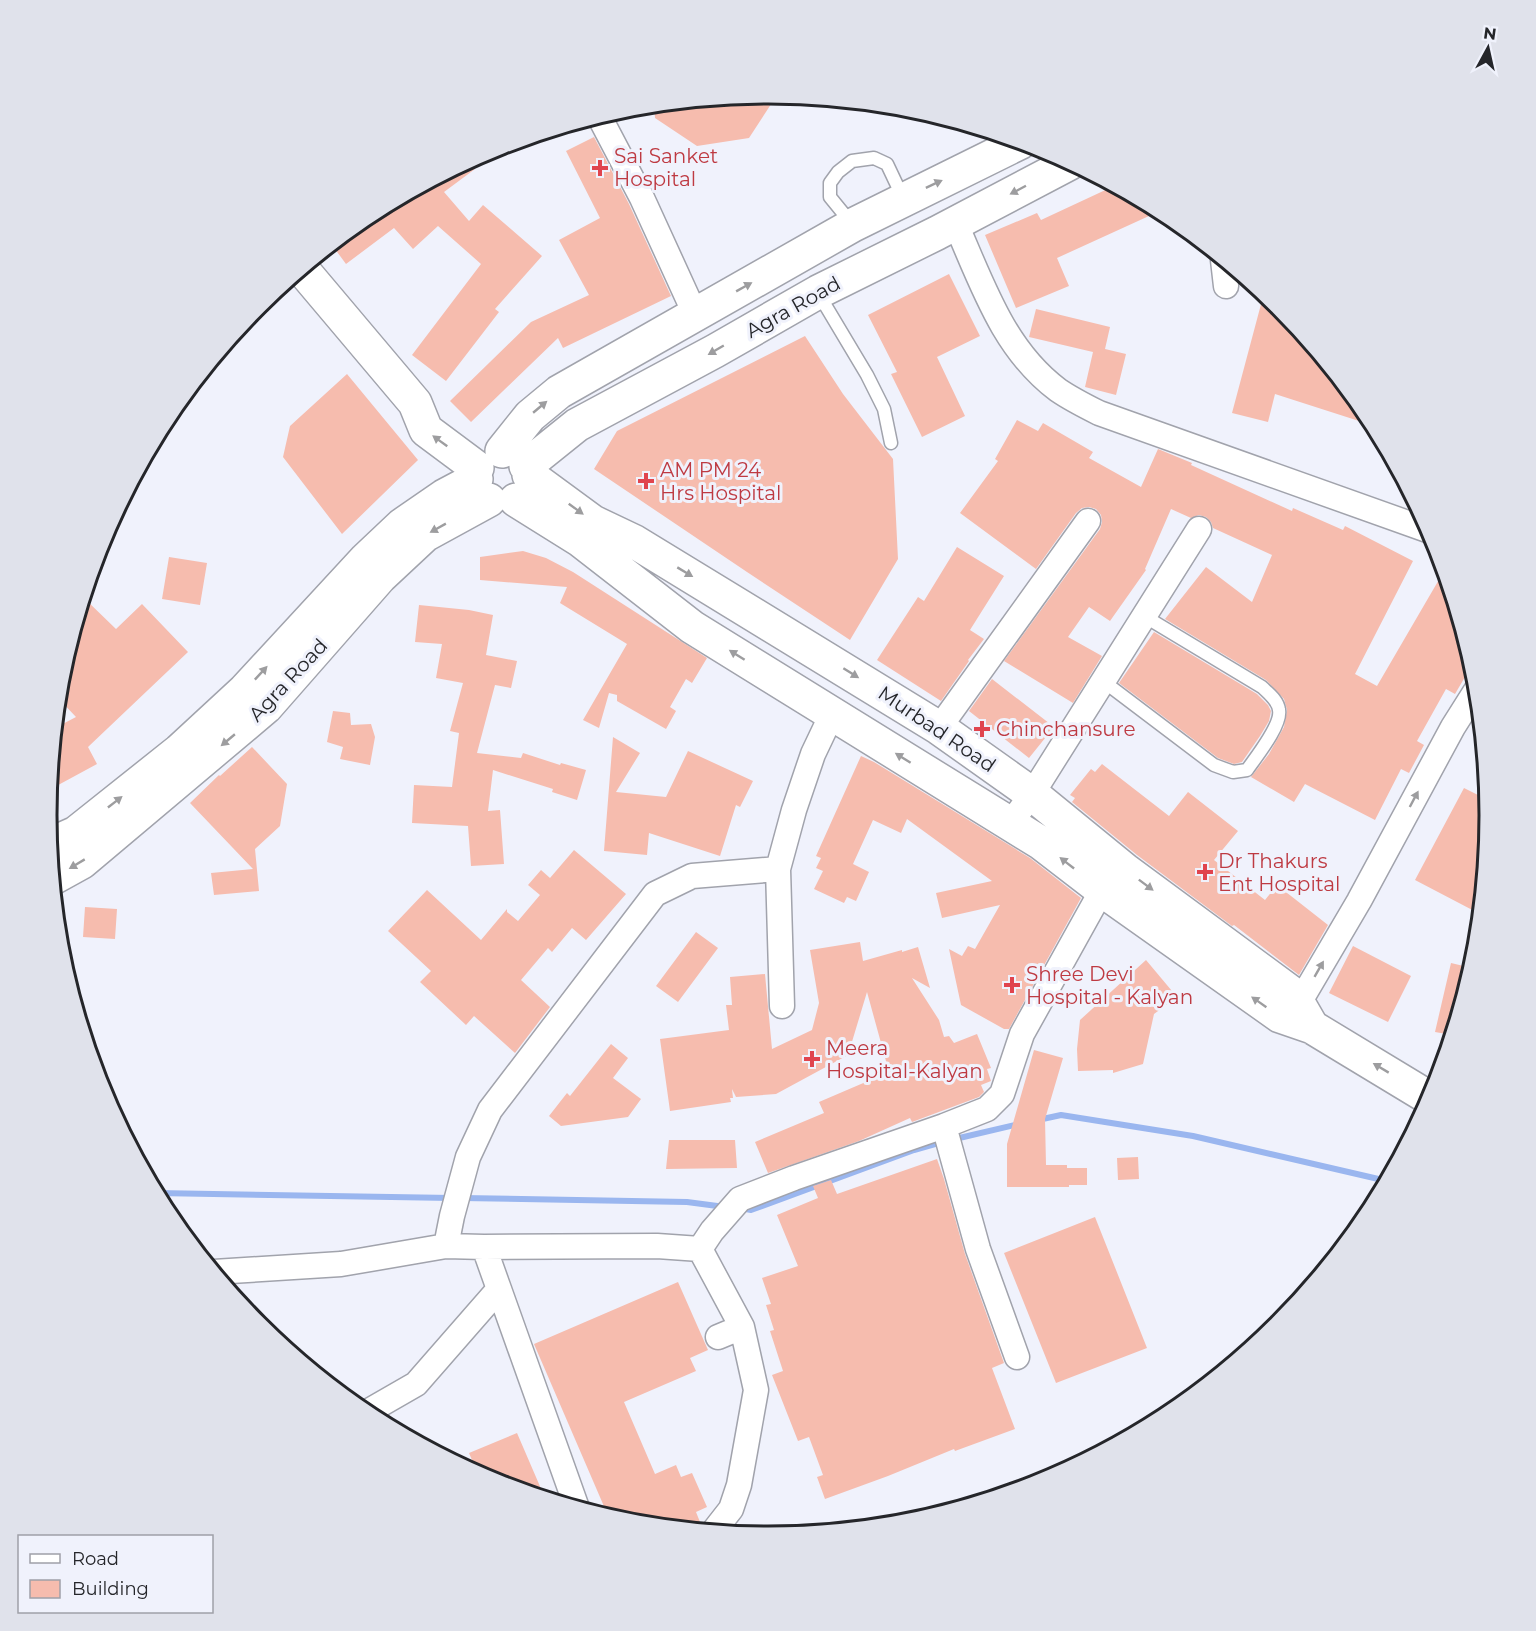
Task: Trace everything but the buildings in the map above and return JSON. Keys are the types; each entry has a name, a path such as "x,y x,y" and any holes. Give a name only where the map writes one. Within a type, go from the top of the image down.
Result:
{"main road":[{"name":"Agra Road","path":"58,841 76,833 179,751 245,690 366,559 402,525 444,496 501,474 530,416 559,392 853,225 1010,147"},
{"name":"Agra Road","path":"60,874 82,862 266,708 380,577 425,535 501,474 577,425 715,351 818,292 1060,168"},
{"path":"307,275 415,403 426,430 501,474"},
{"name":"Murbad Road","path":"501,474 580,540 692,627 1041,843 1102,890 1280,1016 1300,1017 1422,1094"},
{"name":"Murbad Road","path":"501,474 635,542 939,728 1032,794 1125,870 1293,994 1300,1017"}],"street":[{"path":"603,124 642,198 695,314"},
{"path":"955,222 1000,322 1012,342 1042,377 1059,391 1099,412 1418,527"},
{"path":"1224,270 1226,286"},
{"path":"939,728 1088,521"},
{"path":"1010,824 1032,794 1199,529"},
{"path":"1300,1017 1452,727 1469,701"},
{"path":"782,1006 778,869 794,810 813,754 832,714"},
{"path":"446,1246 468,1157 490,1110 655,894 692,876 778,869"},
{"path":"223,1271 341,1264 446,1246 657,1246 706,1240 740,1199 987,1109 1002,1094 1022,1034 1102,890"},
{"path":"944,1126 978,1249 1017,1357"},
{"path":"706,1240 742,1327 756,1390 739,1485 731,1509 719,1525"},
{"path":"484,1247 574,1499"},
{"path":"374,1408 416,1384 499,1289"},
{"path":"718,1337 742,1327"}],"lane":[{"path":"853,225 830,197 830,183 838,172 852,161 874,158 887,164 904,200"},
{"path":"818,292 884,408 891,443"},
{"path":"1103,681 1214,765 1233,772 1248,770 1262,749 1277,723 1280,711 1275,700 1262,687 1144,616"}],"waterway":[{"path":"1038,1120 1061,1115 1193,1136 1379,1179"},
{"path":"955,1139 1019,1124"},
{"path":"741,1208 751,1210 914,1150 942,1142"},
{"path":"166,1193 452,1198"},
{"path":"462,1198 687,1202 725,1207"}],"place":[{"name":"Sai Sanket Hospital","path":"600,168"},
{"name":"AM PM 24 Hrs Hospital","path":"646,481"},
{"name":"Chinchansure","path":"982,729"},
{"name":"Dr Thakurs Ent Hospital","path":"1205,872"},
{"name":"Shree Devi Hospital - Kalyan","path":"1012,985"},
{"name":"Meera Hospital-Kalyan","path":"812,1059"}]}
